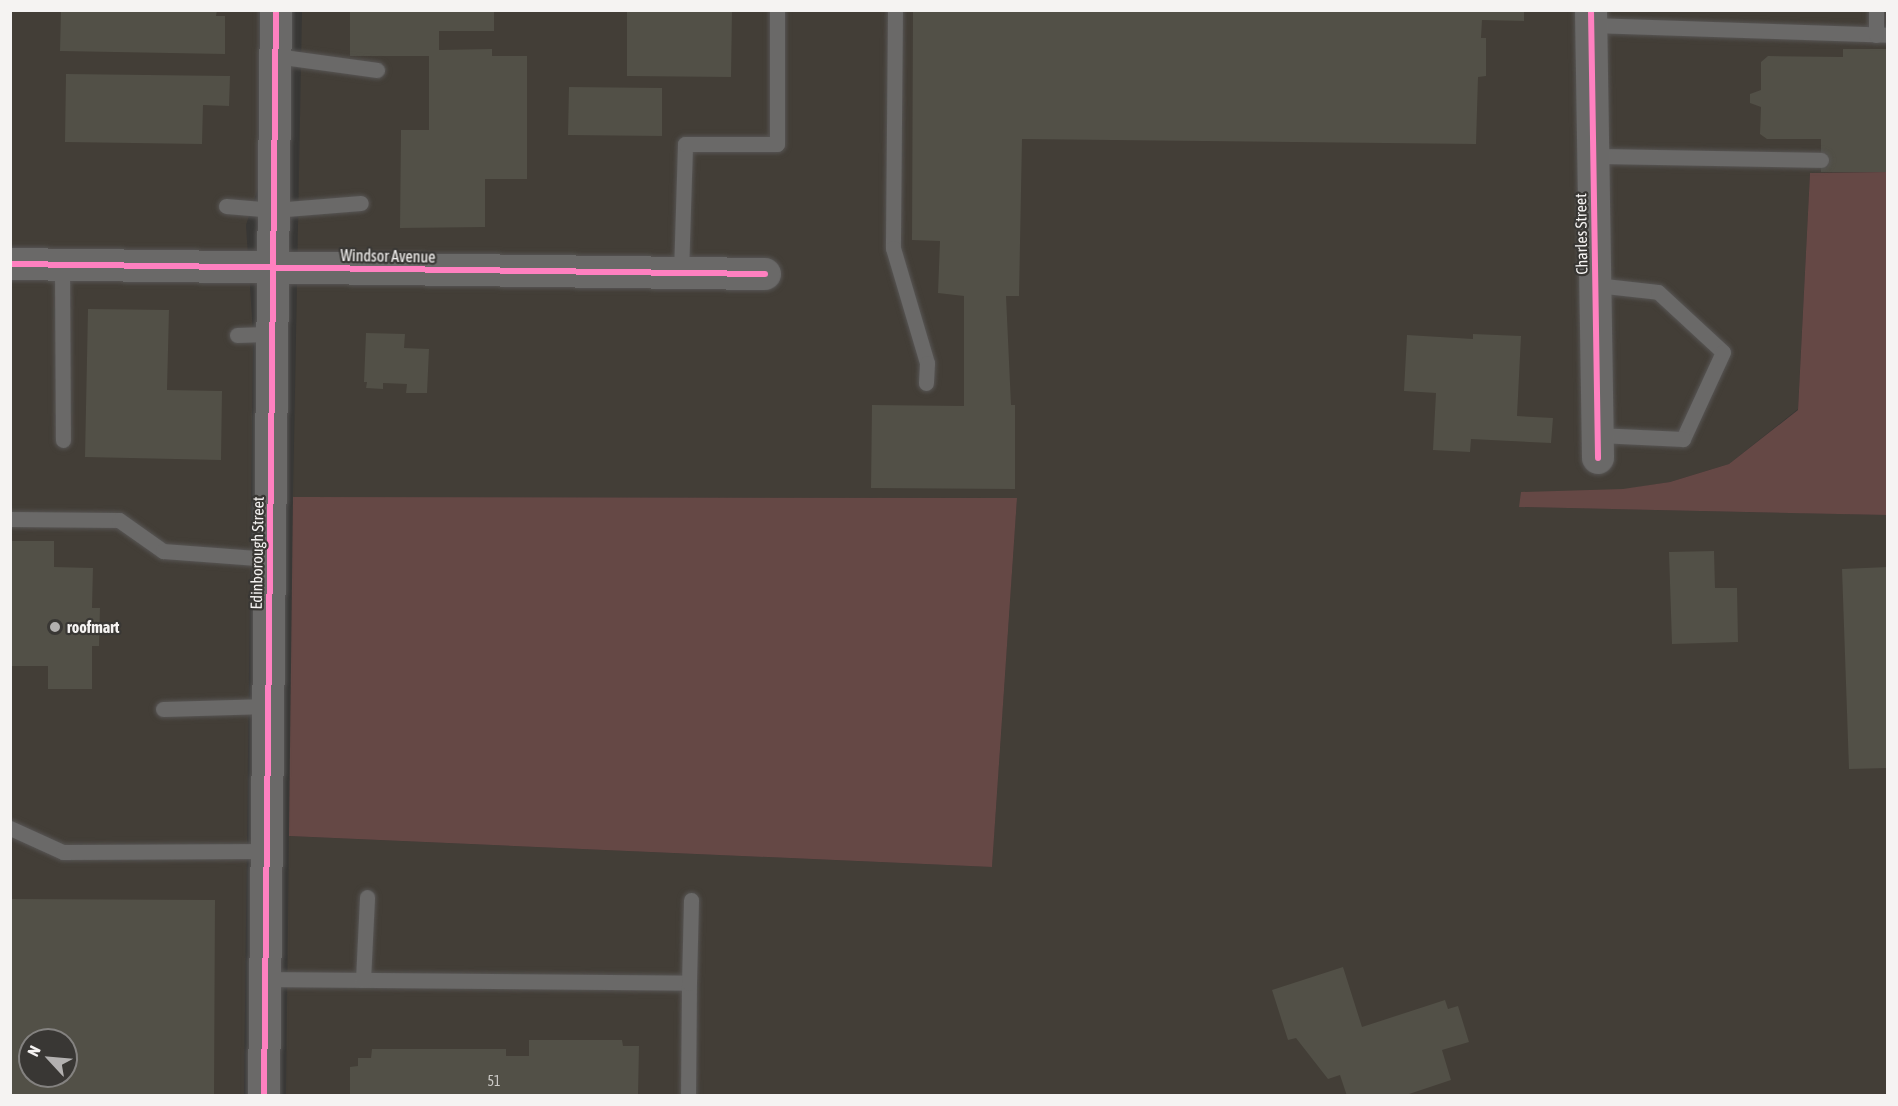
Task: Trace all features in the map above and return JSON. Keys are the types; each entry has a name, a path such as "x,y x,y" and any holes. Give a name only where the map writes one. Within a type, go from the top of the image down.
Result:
{"street":[{"name":"Edinborough Street","path":"264,1095 276,10"},
{"name":"Charles Street","path":"1591,17 1598,447"},
{"name":"Windsor Avenue","path":"10,264 765,274"}],"lane":[{"path":"681,273 685,144 777,144 777,10"},
{"path":"895,10 893,248 927,363 926,383"},
{"path":"1591,17 1882,35 1876,10"},
{"path":"276,56 377,70"},
{"path":"1593,156 1821,160"},
{"path":"226,206 274,210 361,203"},
{"path":"62,264 63,440"},
{"path":"1596,285 1658,292 1723,352 1683,439 1598,447"},
{"path":"237,335 273,334"},
{"path":"10,519 119,520 163,551 270,559"},
{"path":"163,709 269,706"},
{"path":"10,828 63,852 267,851"},
{"path":"363,980 367,897"},
{"path":"688,1095 691,900"},
{"path":"266,980 689,983"}],"shaded area":[{"path":"10,11 259,11 258,188 246,225 253,333 244,1095 11,1095"},
{"path":"302,11 1887,11 1887,172 1810,173 1798,409 1729,464 1670,482 1520,507 1887,515 1887,1095 286,1096 289,836 992,867 1017,498 293,497"},
{"path":"1887,172 1887,515 1519,507 1521,492 1623,489 1670,482 1729,464 1798,410 1810,173"},
{"path":"293,497 1017,498 992,867 289,836"}],"building":[{"path":"61,10 217,10 216,16 225,16 225,54 60,51"},
{"path":"350,10 494,10 494,31 439,31 439,50 492,49 492,56 527,56 527,179 485,179 485,227 400,228 401,130 429,130 429,56 350,56"},
{"path":"627,10 732,10 731,77 627,76"},
{"path":"913,10 1524,10 1524,21 1482,20 1481,38 1486,38 1486,76 1478,77 1476,144 1022,139 1019,296 1006,296 1011,405 1015,405 1015,489 871,488 872,405 964,406 964,296 938,293 940,241 912,240"},
{"path":"1843,49 1888,49 1888,172 1821,172 1821,139 1767,139 1760,134 1761,107 1750,103 1750,94 1761,90 1761,62 1768,56 1843,57"},
{"path":"66,74 230,76 229,106 203,105 202,144 65,142"},
{"path":"569,87 662,88 662,136 568,135"},
{"path":"88,309 169,310 167,390 222,391 221,460 85,457"},
{"path":"366,333 405,334 404,348 429,349 427,393 406,393 407,384 383,383 383,389 366,388 367,382 364,382"},
{"path":"1473,334 1521,336 1517,416 1553,418 1551,443 1471,439 1470,452 1433,450 1436,393 1404,391 1407,335 1473,339"},
{"name":"roofmart","path":"10,541 54,541 54,567 93,568 92,608 100,608 99,646 92,646 92,689 48,689 48,666 10,666"},
{"path":"1714,551 1715,588 1737,588 1738,642 1672,644 1669,552"},
{"path":"1888,567 1888,768 1849,769 1842,569"},
{"path":"10,899 215,900 214,1096 10,1096"},
{"path":"1343,967 1362,1027 1445,1000 1448,1009 1458,1006 1469,1042 1442,1050 1451,1080 1403,1096 1347,1096 1340,1075 1328,1079 1296,1038 1288,1040 1272,990"},
{"path":"529,1040 622,1040 623,1046 639,1046 638,1096 350,1096 350,1067 358,1066 358,1058 371,1058 372,1049 506,1049 506,1056 529,1056"}],"cycle path":[{"path":"264,1096 276,10"},
{"path":"1591,10 1598,458"},
{"path":"10,264 765,274"}],"place":[{"name":"roofmart","path":"55,627"}]}
